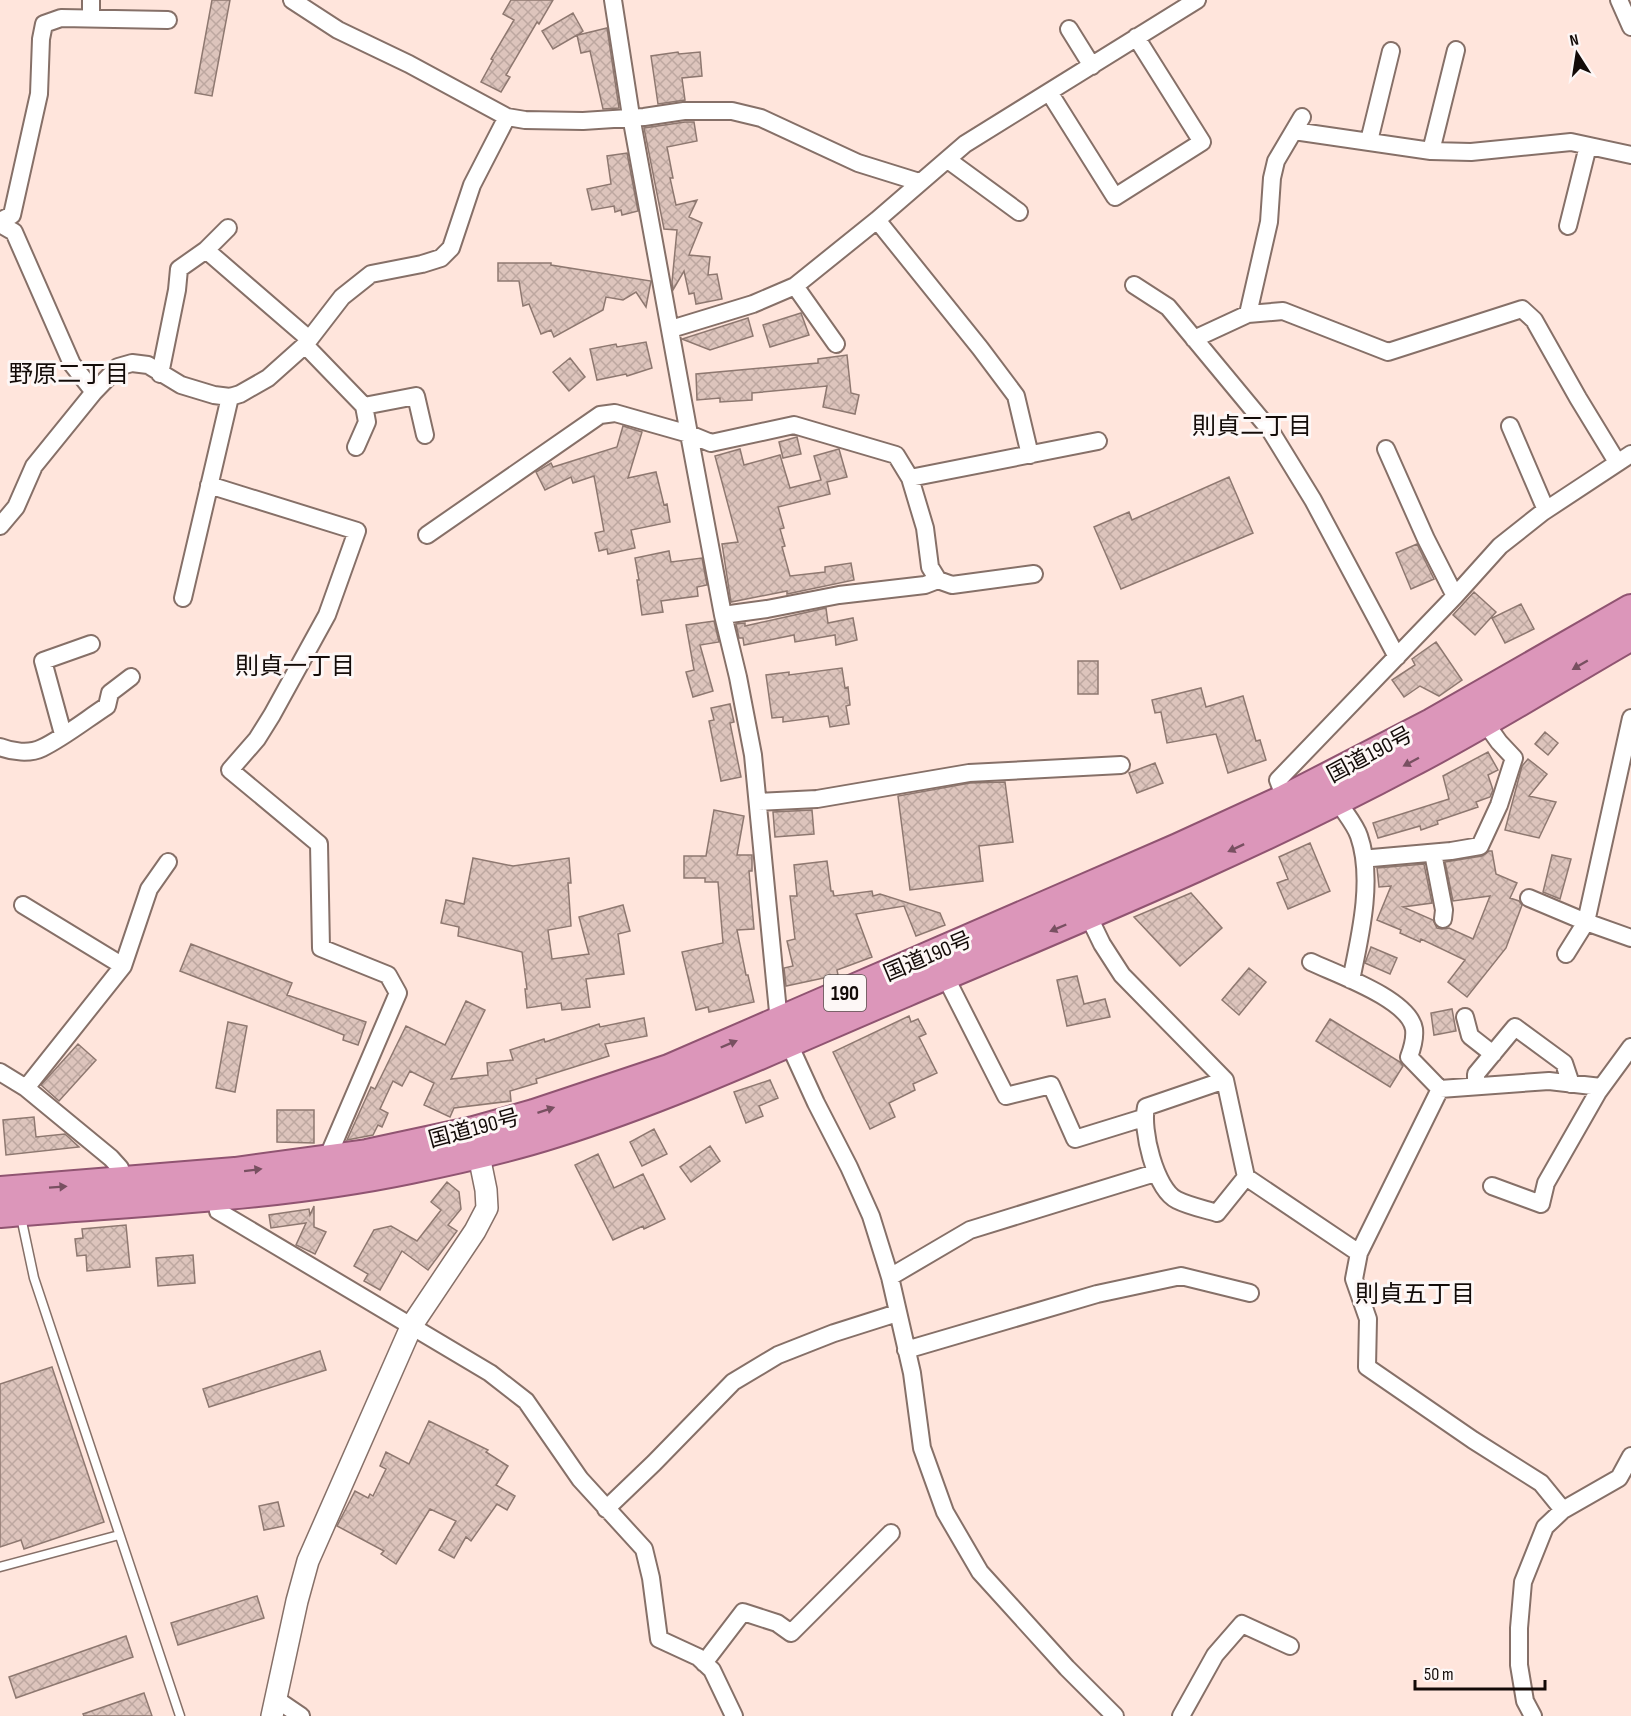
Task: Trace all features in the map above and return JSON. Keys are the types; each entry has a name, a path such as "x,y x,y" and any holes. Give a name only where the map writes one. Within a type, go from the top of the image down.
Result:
{"highway":[{"name":"国道190号","path":"0,1191 216,1197 346,1181 412,1168 476,1142 534,1113 784,1032 945,976 1088,915 1290,810 1432,723 1631,609"},
{"name":"国道190号","path":"784,1032 1290,810 1337,800 1413,762 1631,636"},
{"name":"国道190号","path":"10,1212 367,1154 476,1142"}],"street":[{"path":"91,0 91,19"},
{"path":"671,329 753,304 795,286 877,220 965,144 1137,37 1173,6 1197,0"},
{"path":"1619,0 1631,27"},
{"path":"296,1 338,30 409,64 507,117 525,120 583,121 644,117 684,111 732,111 761,118 858,163 919,182"},
{"path":"618,3 632,116 689,434 723,615 753,755 784,1032 871,1216 890,1277 912,1373 922,1448 945,1512 980,1572 1066,1668 1114,1716"},
{"path":"94,393 72,364 14,232 0,223 12,215 39,94 41,39 44,24 62,18 168,20"},
{"path":"1069,29 1092,66"},
{"path":"1049,92 1115,197 1202,142 1137,37"},
{"path":"1431,151 1456,50"},
{"path":"1369,141 1391,51"},
{"path":"0,526 16,507 34,466 118,367 132,363 148,365 181,385 214,395 230,397 240,394 268,378 307,342 342,297 371,274 441,258 451,248 472,184 507,117"},
{"path":"1248,314 1269,222 1276,161 1298,124 1369,141 1431,151 1471,152 1571,142 1631,155"},
{"path":"1568,226 1588,146"},
{"path":"948,160 1019,212"},
{"path":"877,220 1016,396 1030,455"},
{"path":"160,374 179,269 206,250 228,228"},
{"path":"206,250 307,342 364,406 367,422 356,447"},
{"path":"1134,285 1168,307 1270,430 1313,500 1397,657"},
{"path":"795,286 836,344"},
{"path":"1194,339 1248,314 1283,311 1388,352 1522,309 1534,320 1578,398 1624,458 1546,510 1500,546 1278,780 1290,810"},
{"path":"364,406 416,396 425,435"},
{"path":"183,598 230,397"},
{"path":"427,535 600,415 615,413 689,434 711,443 794,425 896,455 910,478 925,528 930,567 938,580 952,585 1034,574"},
{"path":"1510,426 1546,510"},
{"path":"910,478 1098,441"},
{"path":"1386,449 1425,538 1455,596"},
{"path":"209,484 357,531 327,615 257,739 230,770 319,844 321,948 388,975 398,993 326,1161"},
{"path":"723,615 839,595 925,585 938,580"},
{"path":"63,734 43,661 91,644"},
{"path":"0,747 6,750 26,752 41,749 107,706 110,693 131,678"},
{"path":"1566,954 1586,922 1631,718"},
{"path":"1365,857 1433,853 1480,846 1499,805 1514,758 1484,721"},
{"path":"758,802 817,799 969,773 1121,765"},
{"path":"1337,800 1358,833 1365,857 1364,907 1351,980"},
{"path":"1433,853 1444,910 1443,919"},
{"path":"26,1088 123,966 149,889 168,862"},
{"path":"1529,898 1631,938"},
{"path":"23,905 123,966"},
{"path":"1088,915 1102,944 1122,975 1225,1080 1246,1177 1359,1253"},
{"path":"1311,962 1390,1000 1406,1013 1414,1029 1409,1057 1440,1089"},
{"path":"945,976 1006,1096 1051,1085 1075,1139 1143,1118"},
{"path":"1465,1017 1470,1036 1492,1054"},
{"path":"1476,1086 1476,1074 1515,1027 1564,1063 1570,1084"},
{"path":"1492,1186 1540,1204 1546,1183 1601,1087 1631,1047"},
{"path":"0,1072 26,1088 111,1158 120,1168 126,1193"},
{"path":"1225,1080 1146,1107 1143,1118 1155,1173 1175,1199 1217,1213 1246,1177"},
{"path":"1440,1089 1549,1082 1601,1087"},
{"path":"1440,1089 1359,1253 1354,1279 1368,1318 1367,1368 1541,1483 1563,1510"},
{"path":"301,1716 274,1707 308,1561 412,1325 475,1231 487,1208 486,1190 476,1142"},
{"path":"890,1277 970,1230 1155,1173"},
{"path":"216,1197 218,1211 490,1373 526,1401 580,1479 644,1549 651,1578 659,1639 699,1657 712,1670 734,1716"},
{"path":"906,1350 1097,1294 1181,1276 1250,1293"},
{"path":"606,1509 733,1382 778,1355 834,1333 897,1313"},
{"path":"1533,1716 1525,1701 1519,1665 1523,1582 1545,1527 1563,1510 1619,1478 1631,1456"},
{"path":"704,1663 743,1612 777,1623 791,1633 891,1533"},
{"path":"1181,1716 1215,1655 1242,1624 1290,1646"}],"lane":[{"path":"10,1212 180,1716"},
{"path":"0,1567 119,1535"}],"building":[{"path":"212,0 230,0 212,96 195,93"},
{"path":"511,0 553,0 539,24 537,22 506,75 510,77 501,92 481,82 493,60 491,59 514,20 503,14"},
{"path":"573,13 583,31 578,35 607,28 619,108 603,109 590,51 581,53 577,35 553,49 542,31"},
{"path":"678,52 679,54 700,52 702,76 682,78 685,100 658,104 651,56"},
{"path":"694,122 697,141 667,147 673,178 670,178 676,205 697,200 689,217 702,223 689,255 710,257 708,275 717,274 722,299 696,304 694,293 689,294 684,271 673,290 677,230 664,229 644,128"},
{"path":"627,153 638,211 622,215 621,210 615,212 614,206 592,210 587,189 611,184 607,156"},
{"path":"498,263 551,263 551,265 651,281 646,307 636,292 623,300 606,297 603,310 554,337 551,330 541,334 529,304 523,306 519,281 498,281"},
{"path":"801,313 809,335 770,347 763,325"},
{"path":"748,318 753,336 710,350 682,339"},
{"path":"646,342 652,368 627,376 626,374 597,380 590,349"},
{"path":"847,355 851,393 859,395 855,414 823,407 827,386 752,393 752,400 720,402 720,398 697,400 696,374 818,363 818,359"},
{"path":"570,358 585,377 569,391 553,372"},
{"path":"623,426 642,432 628,478 656,472 664,505 667,504 670,522 631,530 635,548 608,554 607,549 599,551 595,533 604,531 594,476 573,483 571,477 545,490 536,472 551,463 553,467 617,447"},
{"path":"797,437 801,454 783,458 779,442"},
{"path":"740,449 744,465 780,455 790,488 821,480 814,456 839,449 847,477 827,482 830,494 778,507 784,528 780,529 785,546 782,547 790,576 825,572 825,567 851,563 854,580 787,594 787,591 731,602 722,544 738,542 715,456"},
{"path":"1229,477 1253,533 1121,589 1094,527 1129,512 1132,520"},
{"path":"1417,544 1434,579 1411,589 1396,553"},
{"path":"669,551 671,562 702,558 707,585 697,587 698,596 661,601 663,612 642,615 635,558"},
{"path":"1474,592 1496,612 1475,635 1453,615"},
{"path":"1521,604 1534,629 1505,643 1492,618"},
{"path":"826,608 828,623 853,618 857,640 836,645 835,635 795,642 794,635 744,645 743,638 739,638 736,624 745,623 745,626"},
{"path":"714,621 719,642 700,645 713,691 693,697 686,672 694,670 686,625"},
{"path":"1436,642 1462,680 1439,696 1420,686 1404,697 1392,680 1415,665 1412,659"},
{"path":"1078,661 1098,661 1098,694 1078,694"},
{"path":"842,668 845,688 848,687 850,705 846,706 849,724 830,727 828,716 783,722 783,717 772,718 766,675 789,672 789,675"},
{"path":"1201,688 1206,707 1243,696 1256,741 1260,740 1266,760 1228,773 1216,734 1167,743 1161,712 1155,713 1152,700"},
{"path":"730,704 734,722 730,723 741,777 721,781 709,721 714,720 711,708"},
{"path":"1545,732 1558,743 1548,755 1535,744"},
{"path":"1488,752 1498,770 1488,775 1493,790 1490,797 1476,802 1478,807 1437,821 1438,824 1421,830 1420,826 1378,838 1373,823 1449,799 1443,776"},
{"path":"1528,759 1547,774 1529,796 1556,802 1539,838 1505,830 1522,766"},
{"path":"1155,763 1163,783 1137,793 1129,773"},
{"path":"1005,782 1013,842 979,846 983,881 910,890 898,796 970,783"},
{"path":"714,810 744,816 737,855 752,855 752,871 749,871 754,929 737,930 754,1002 709,1012 708,1007 696,1010 682,952 723,943 718,882 705,882 705,878 684,878 684,856 706,856"},
{"path":"812,810 814,834 775,837 773,812"},
{"path":"1310,843 1330,891 1288,909 1277,883 1288,879 1279,857"},
{"path":"1492,851 1496,874 1517,883 1510,898 1519,901 1522,905 1506,948 1467,997 1448,982 1465,960 1421,939 1420,942 1400,933 1401,930 1377,920 1391,886 1379,887 1377,868 1424,864 1432,903 1403,907 1433,920 1437,928 1449,928 1473,939 1490,896 1453,901 1445,862 1482,856"},
{"path":"1552,855 1571,859 1560,899 1543,892"},
{"path":"473,858 513,866 569,858 571,926 548,930 552,959 589,954 579,917 623,905 630,931 618,934 624,974 586,979 590,1007 562,1010 561,1003 527,1008 522,952 458,936 459,927 441,923 446,900 464,904"},
{"path":"827,861 831,891 834,896 872,891 873,896 880,894 940,913 945,925 916,936 904,906 856,914 872,957 837,970 838,975 786,986 784,968 793,966 787,941 795,939 790,896 797,896 794,865"},
{"path":"1191,893 1222,928 1180,966 1134,917"},
{"path":"191,944 292,983 287,995 366,1022 358,1045 343,1040 344,1035 180,971"},
{"path":"1371,947 1397,958 1390,974 1365,963"},
{"path":"1249,968 1266,982 1239,1015 1222,1000"},
{"path":"1077,976 1084,1004 1105,999 1110,1017 1067,1026 1057,980"},
{"path":"466,1001 485,1010 451,1079 488,1075 487,1063 513,1060 510,1050 544,1039 545,1042 599,1024 600,1027 644,1018 647,1036 605,1044 609,1056 536,1079 537,1083 510,1091 511,1101 454,1108 450,1117 424,1105 434,1083 410,1071 402,1086 393,1081 380,1109 388,1113 382,1127 378,1125 373,1135 347,1140 371,1087 375,1089 406,1026 445,1045"},
{"path":"1452,1009 1456,1031 1434,1035 1431,1013"},
{"path":"909,1016 911,1022 918,1019 926,1034 919,1037 937,1073 913,1084 915,1090 889,1103 895,1117 870,1129 833,1052"},
{"path":"1330,1019 1400,1062 1403,1066 1390,1087 1316,1041"},
{"path":"228,1022 247,1026 235,1092 216,1088"},
{"path":"78,1044 96,1060 59,1101 41,1085"},
{"path":"770,1080 778,1098 759,1106 763,1116 746,1123 734,1092"},
{"path":"277,1110 314,1110 314,1143 277,1142"},
{"path":"34,1117 36,1137 65,1134 79,1147 6,1155 3,1120"},
{"path":"654,1129 667,1154 642,1166 630,1142"},
{"path":"710,1146 720,1161 691,1182 680,1167"},
{"path":"598,1154 614,1188 643,1174 665,1219 613,1240 575,1165"},
{"path":"447,1182 459,1192 461,1209 448,1225 457,1231 428,1270 402,1251 380,1290 364,1281 368,1274 354,1266 374,1230 391,1226 417,1241 441,1210 431,1202"},
{"path":"314,1206 314,1227 326,1232 315,1254 296,1245 306,1223 271,1228 269,1215 309,1209 310,1215"},
{"path":"126,1225 130,1267 87,1271 86,1255 77,1256 75,1239 83,1238 82,1229"},
{"path":"193,1255 195,1283 158,1286 156,1258"},
{"path":"320,1351 326,1370 209,1407 203,1389"},
{"path":"52,1367 104,1522 24,1549 21,1540 0,1547 0,1384"},
{"path":"429,1421 488,1450 486,1452 508,1466 496,1485 515,1496 507,1510 497,1504 471,1541 466,1537 454,1558 439,1550 456,1521 430,1509 396,1564 381,1554 384,1551 337,1526 355,1491 368,1498 370,1494 373,1496 386,1469 380,1466 386,1452 409,1464"},
{"path":"278,1502 284,1526 264,1530 259,1506"},
{"path":"257,1596 264,1618 178,1645 171,1623"},
{"path":"126,1636 133,1657 16,1698 9,1677"},
{"path":"144,1693 152,1716 84,1716 83,1714"}],"district":[{"name":"野原二丁目","path":"69,374"},
{"name":"則貞二丁目","path":"1252,426"},
{"name":"則貞一丁目","path":"295,666"},
{"name":"則貞五丁目","path":"1415,1294"}]}
